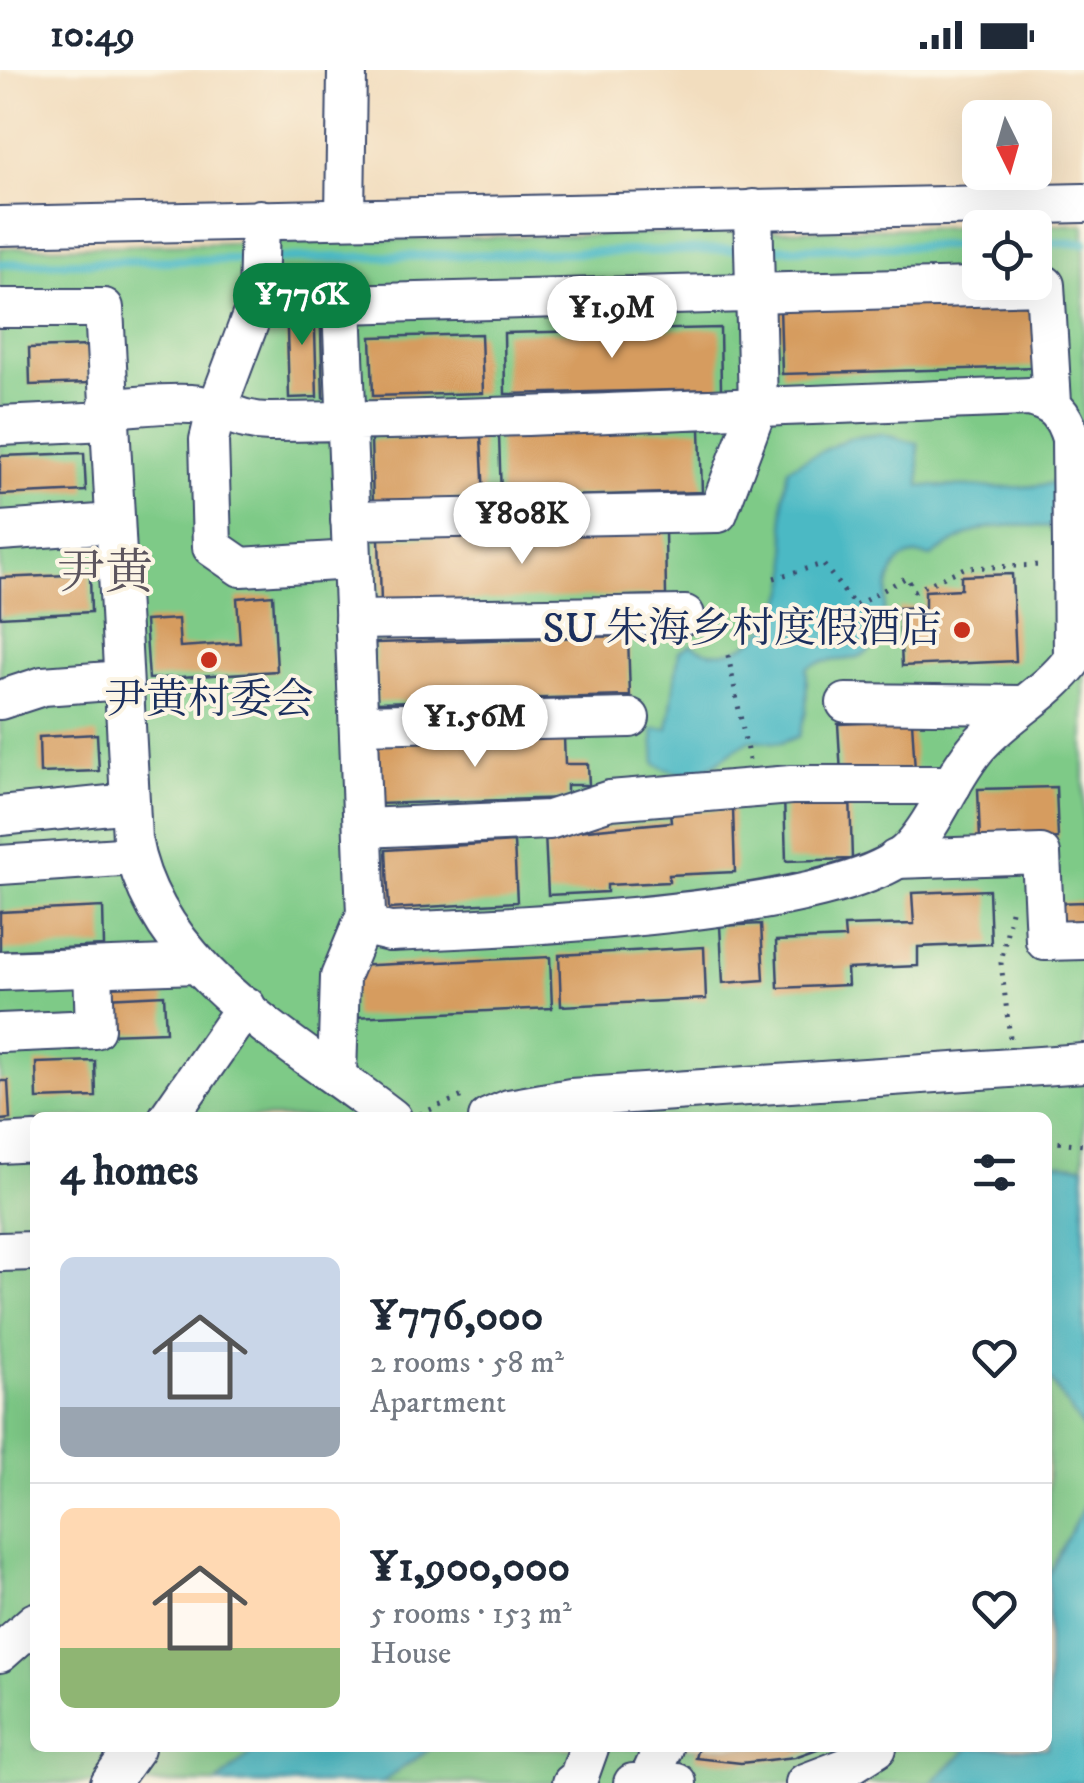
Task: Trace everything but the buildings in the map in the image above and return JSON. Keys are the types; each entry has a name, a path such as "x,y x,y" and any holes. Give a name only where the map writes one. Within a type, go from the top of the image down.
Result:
{"street":[{"path":"344,217 348,70"},
{"path":"0,426 194,403 253,422 345,420 1030,396 1052,403 1064,418 1070,438 1072,658 1058,679 1022,704 978,747 911,848 879,871 850,882 740,904 512,928 390,932 373,928 366,914 345,420 342,304 1084,204"},
{"path":"0,226 260,245 344,217 754,250 1045,285 1052,403"},
{"path":"260,245 258,299 216,411 210,440 212,548 241,567 351,560"},
{"path":"350,520 718,513 758,406 754,250"},
{"path":"0,308 104,308 130,803 135,856 152,905 196,964 384,1112"},
{"path":"0,531 114,523"},
{"path":"354,620 685,615"},
{"path":"0,700 43,686 123,680"},
{"path":"846,703 1022,704"},
{"path":"358,724 630,718"},
{"path":"363,828 549,820 610,800 790,785 952,785"},
{"path":"0,816 130,803"},
{"path":"896,859 1041,854 1045,941 1084,940"},
{"path":"0,866 135,856"},
{"path":"337,1075 340,976 366,914"},
{"path":"0,970 196,964"},
{"path":"0,1033 95,1029 93,968"},
{"path":"172,1112 246,1006"},
{"path":"502,1112 571,1098 1084,1064"},
{"path":"0,1144 30,1142"},
{"path":"0,1252 30,1251"},
{"path":"0,1653 30,1626"},
{"path":"572,1783 578,1780 588,1752"},
{"path":"805,1783 847,1767 871,1752"}],"path":[{"path":"774,578 823,564 855,606 907,577 914,592 964,568 1072,564"},
{"path":"728,655 756,790"},
{"path":"1012,1069 1001,964 1006,922 1020,887 1021,854"},
{"path":"1052,1141 1084,1145"}],"green space":[{"path":"1084,224 1084,1783 0,1783 0,248 962,227 962,300 1052,300 1052,225"}],"water":[{"path":"882,434 918,444 920,486 1004,488 1054,483 1056,527 976,531 931,557 912,555 899,562 887,591 876,643 867,653 807,668 806,711 799,736 781,743 750,740 696,772 671,771 655,764 653,729 668,729 679,651 691,645 707,651 738,649 764,630 782,602 789,577 783,507 788,468 849,438"},
{"path":"1052,1162 1084,1166 1084,1430 1052,1382"},
{"path":"1084,1505 1084,1783 931,1783 965,1752 1052,1752 1052,1568"},
{"path":"252,1752 425,1752 381,1783 217,1783"}],"waterway":[{"path":"1052,243 1084,243"},
{"path":"763,249 962,245"},
{"path":"268,259 747,249"},
{"path":"0,264 252,259"}],"place":[{"name":"SU 朱海乡村度假酒店","path":"962,630"},
{"name":"尹黄村委会","path":"209,660"}],"district":[{"name":"尹黄","path":"105,574"}]}
